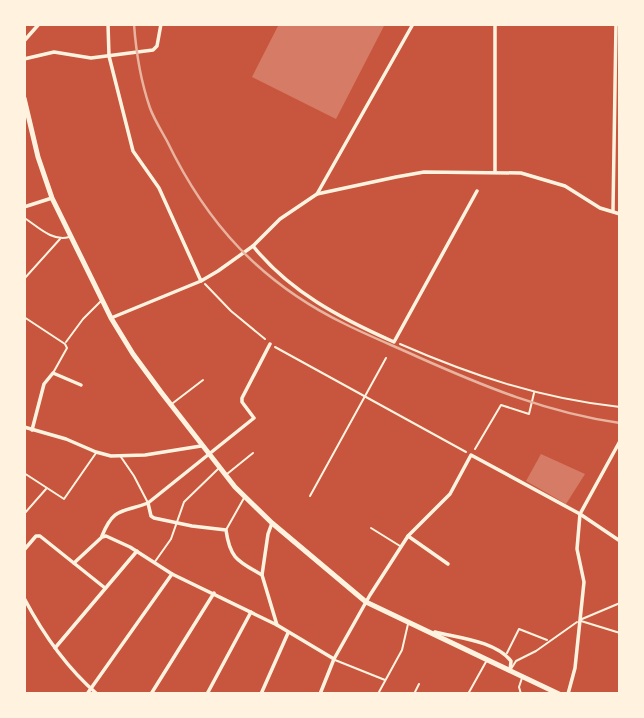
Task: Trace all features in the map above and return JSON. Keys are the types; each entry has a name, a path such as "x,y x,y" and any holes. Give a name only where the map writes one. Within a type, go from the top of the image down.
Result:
{"highway":[{"path":"24,98 51,198 111,318 133,354 225,475 272,523 366,602 559,694"}],"street":[{"path":"24,41 39,24"},
{"path":"108,24 109,56 133,151 159,188 201,281"},
{"path":"24,59 54,52 79,58 153,50 157,46 161,24"},
{"path":"317,194 413,24"},
{"path":"495,24 495,171"},
{"path":"613,210 616,24"},
{"path":"111,318 201,281 235,260 280,219 317,194 424,172 521,173 565,186 600,208 620,214"},
{"path":"253,246 269,266 294,287 340,317 394,342 477,191"},
{"path":"24,226 24,209 51,198"},
{"path":"75,563 102,537 116,513 124,508 133,509 148,503 254,418 242,398 270,344"},
{"path":"32,430 44,384 53,373 81,385"},
{"path":"24,427 66,439 96,452 121,456 201,446"},
{"path":"568,694 575,668 584,582 577,549 580,514 620,441"},
{"path":"320,694 334,659 401,546 450,494 471,455 580,514 620,541"},
{"path":"148,503 151,516 177,524 226,530 234,559 262,575"},
{"path":"272,523 262,575 277,625"},
{"path":"24,550 36,536 40,536 105,588"},
{"path":"102,537 118,541 172,574 277,625 334,659"},
{"path":"408,537 449,564"},
{"path":"55,648 136,551"},
{"path":"88,694 172,574"},
{"path":"151,694 214,593"},
{"path":"24,598 68,666 97,694"},
{"path":"207,694 251,612"},
{"path":"429,631 486,645 506,655 511,661 510,671"},
{"path":"261,694 288,633"}],"lane":[{"path":"26,219 60,239"},
{"path":"24,279 60,239 70,237"},
{"path":"65,344 83,319 102,301"},
{"path":"24,317 65,344 67,348 63,358 53,373"},
{"path":"171,405 203,380"},
{"path":"24,474 61,499 67,497 96,452"},
{"path":"225,475 253,453"},
{"path":"121,456 148,503"},
{"path":"153,563 171,539 184,502 219,468"},
{"path":"24,514 47,489"},
{"path":"226,530 245,497"},
{"path":"371,528 401,546"},
{"path":"510,671 516,661 536,651 580,621 620,603"},
{"path":"580,621 620,633"},
{"path":"380,693 402,650 409,623"},
{"path":"506,655 519,629 548,641"},
{"path":"334,659 386,680"},
{"path":"467,694 487,659"},
{"path":"521,694 519,687 523,676"},
{"path":"414,694 419,684"}],"path":[{"path":"201,281 270,344 471,455 501,405 529,414 534,393"},
{"path":"394,342 471,373 534,393 585,404 620,407"},
{"path":"310,496 386,358"}],"building":[{"path":"279,24 385,24 336,119 252,77"},
{"path":"541,454 585,474 566,504 526,481"}],"railway":[{"path":"134,24 142,77 156,120 200,199 219,225 262,270 315,308 442,368 491,388 567,413 620,423"}]}
